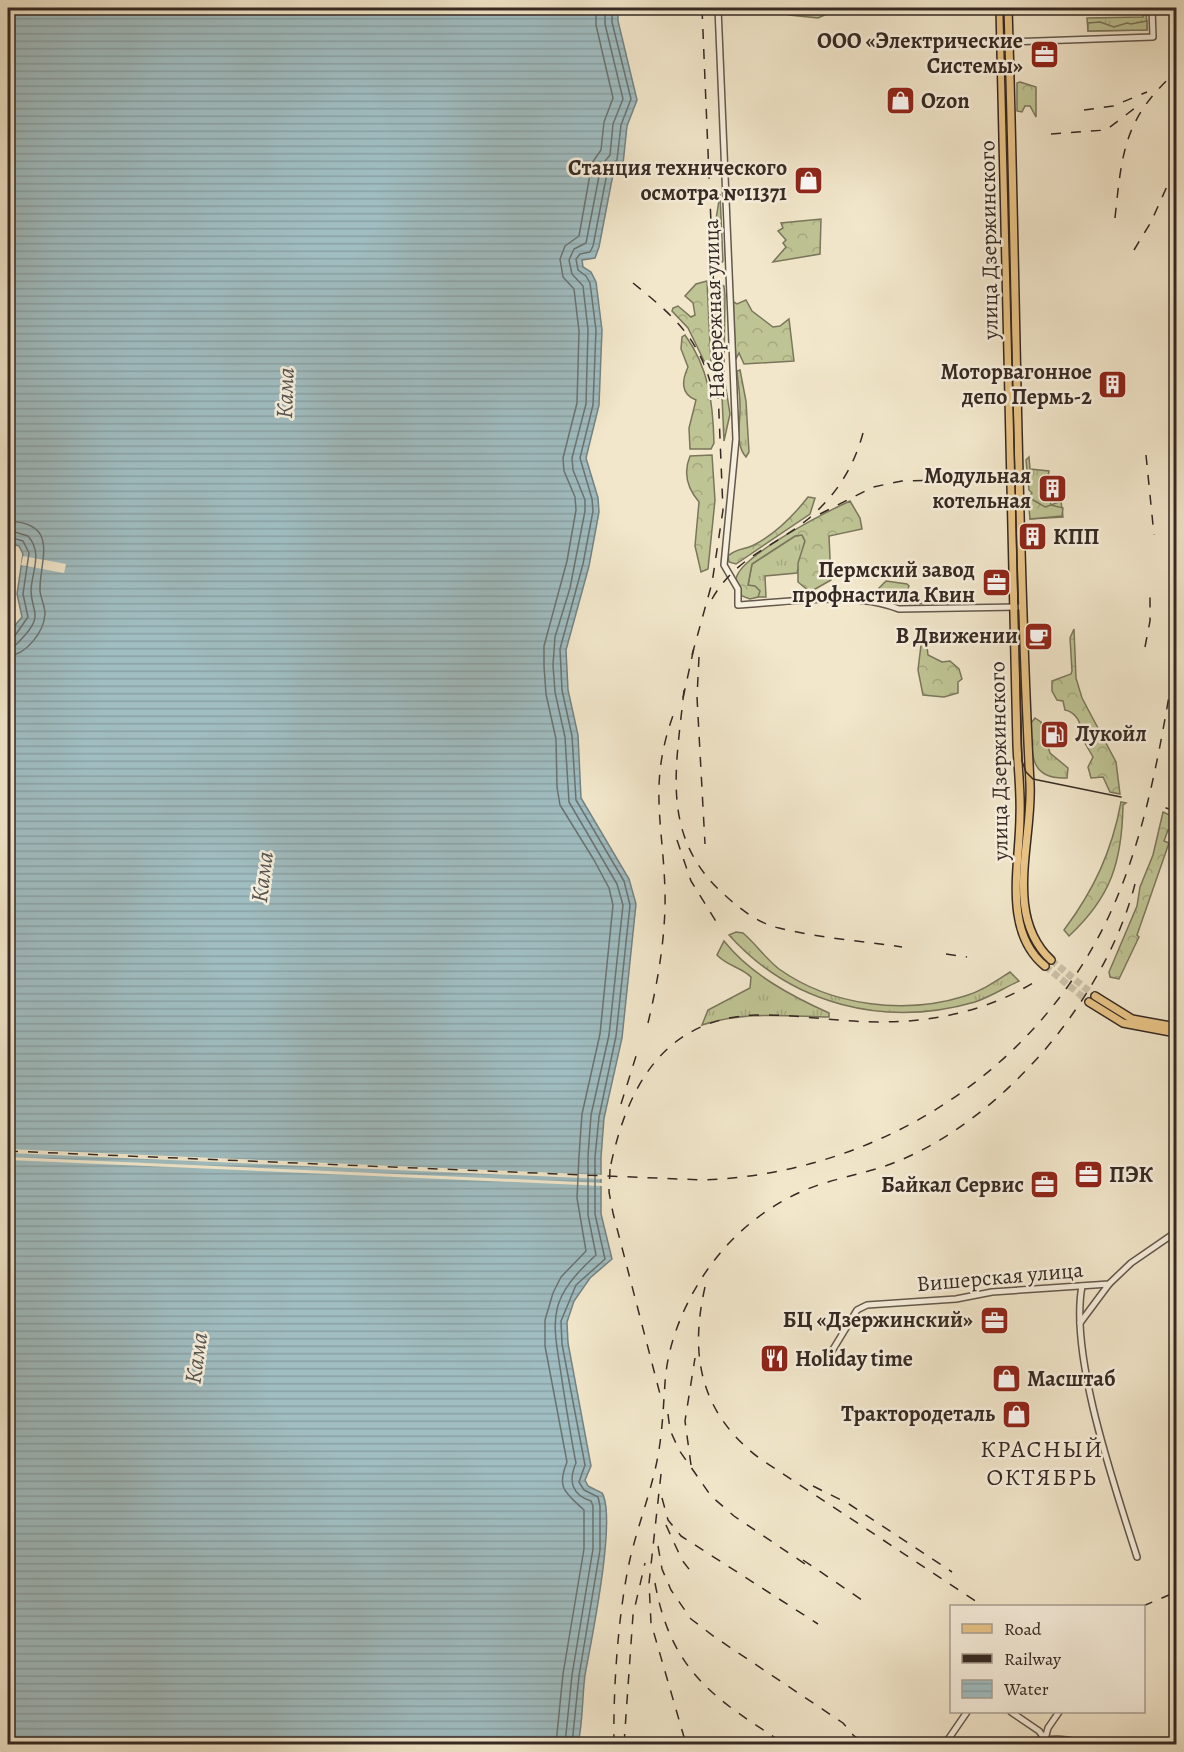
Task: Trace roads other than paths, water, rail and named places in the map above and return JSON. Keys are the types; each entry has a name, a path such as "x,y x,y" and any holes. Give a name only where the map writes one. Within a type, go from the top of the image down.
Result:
{"main road":[{"name":"улица Дзержинского","path":"1000,8 1005,42"},
{"name":"улица Дзержинского","path":"1008,8 1005,42 1019,608 1017,746 1020,816 1019,914 1028,946 1048,963"},
{"path":"1176,1027 1132,1019 1092,999 1123,1023 1176,1033"}],"street":[{"name":"Набережная улица","path":"718,8 736,439 724,565 738,589 738,605 859,599 882,602 899,609 1019,608"},
{"path":"921,45 1153,37 1152,8"},
{"name":"Вишерская улица","path":"832,1351 857,1310 867,1305 956,1299 992,1292 1109,1284 1131,1263 1176,1232"},
{"path":"1079,1324 1109,1284"},
{"path":"1082,1286 1079,1324 1096,1410 1137,1557"},
{"path":"945,1744 966,1713"},
{"path":"1013,1713 1040,1731 1045,1739"},
{"path":"1045,1739 1048,1728 1058,1713"},
{"path":"1035,1744 1045,1739 1090,1744"}],"water":[{"name":"Кама","path":"8,8 618,8 618,21 637,100 627,126 623,164 614,169 599,247 595,258 582,260 583,267 591,272 596,282 602,330 599,405 586,458 598,498 599,512 589,566 566,650 568,690 578,735 581,798 629,879 636,904 622,1038 604,1118 601,1157 601,1214 612,1259 590,1278 574,1301 567,1322 568,1343 591,1466 585,1480 588,1486 602,1493 606,1506 607,1527 597,1609 585,1675 578,1744 8,1744 8,655 11,630 22,617 17,594 23,554 19,546 8,543"}],"tunnel":[{"path":"1051,960 1095,996"},
{"path":"1045,966 1089,1002"}],"tram line":[{"path":"1003,8 1022,761 1026,772 1033,779 1121,797"},
{"path":"1166,808 1176,811"}],"railway":[{"path":"692,655 712,583 723,510 702,8"},
{"path":"1115,218 1124,155 1136,121 1159,89 1176,72"},
{"path":"1084,110 1113,106 1147,92"},
{"path":"1051,134 1106,130 1139,105"},
{"path":"1134,250 1151,222 1173,173"},
{"path":"633,283 681,327 699,353 711,385"},
{"path":"712,599 734,571 804,523 825,503 846,475 863,433"},
{"path":"1146,455 1154,535"},
{"path":"820,514 873,487 902,481 984,479"},
{"path":"1145,647 1150,621 1150,592"},
{"path":"683,698 694,648"},
{"path":"8,1151 704,1180 769,1173 832,1157 892,1134 948,1102 998,1063 1043,1017 1082,965 1113,907 1136,846 1152,784 1176,656"},
{"path":"699,657 697,697 705,844"},
{"path":"684,690 676,775 677,802 682,827 691,852 706,875 740,908 772,926 809,934 902,947"},
{"path":"648,1023 661,958 665,908 659,782 661,761 674,713"},
{"path":"1174,789 1176,771"},
{"path":"677,840 691,881 720,928"},
{"path":"614,1744 614,1700 622,1603 633,1548 657,1459 667,1364 678,1325 706,1271 741,1231 776,1205 815,1186 896,1162 936,1142 975,1116 1012,1084 1046,1049 1075,1010 1101,969 1121,927 1135,884"},
{"path":"946,954 967,957"},
{"path":"611,1164 618,1135 640,1084 655,1062 674,1043 696,1029 723,1019 755,1015 878,1022 941,1017 1000,1000 1038,980"},
{"path":"621,1104 637,1053"},
{"path":"610,1169 609,1192 613,1213 660,1394"},
{"path":"705,1287 700,1313 699,1337 704,1382 712,1403 739,1441 759,1458 981,1605"},
{"path":"691,1465 685,1421 695,1358"},
{"path":"668,1414 670,1430 679,1450 711,1496 734,1516 808,1566"},
{"path":"661,1474 649,1583 651,1623 686,1744"},
{"path":"813,1486 849,1504 952,1572"},
{"path":"662,1498 668,1520 681,1536 818,1624"},
{"path":"666,1525 682,1560 692,1573"},
{"path":"658,1546 662,1569 671,1590 691,1619 843,1723 854,1736 867,1744"},
{"path":"803,1560 865,1602"},
{"path":"624,1744 633,1615 645,1563"},
{"path":"655,1583 662,1614 672,1639 700,1680 717,1697 785,1744"},
{"path":"1145,1605 1176,1592"}],"place":[{"name":"ООО «Электрические Системы»","path":"1044,54"},
{"name":"Ozon","path":"900,101"},
{"name":"Станция технического осмотра №11371","path":"808,181"},
{"name":"Моторвагонное депо Пермь-2","path":"1113,385"},
{"name":"Модульная котельная","path":"1052,489"},
{"name":"КПП","path":"1032,537"},
{"name":"Пермский завод профнастила Квин","path":"996,583"},
{"name":"В Движении","path":"1039,636"},
{"name":"Лукойл","path":"1054,734"},
{"name":"ПЭК","path":"1088,1175"},
{"name":"Байкал Сервис","path":"1045,1185"},
{"name":"БЦ «Дзержинский»","path":"994,1320"},
{"name":"Holiday time","path":"774,1359"},
{"name":"Масштаб","path":"1006,1379"},
{"name":"Трактородеталь","path":"1016,1414"}],"district":[{"name":"КРАСНЫЙ ОКТЯБРЬ","path":"1042,1463"}]}
